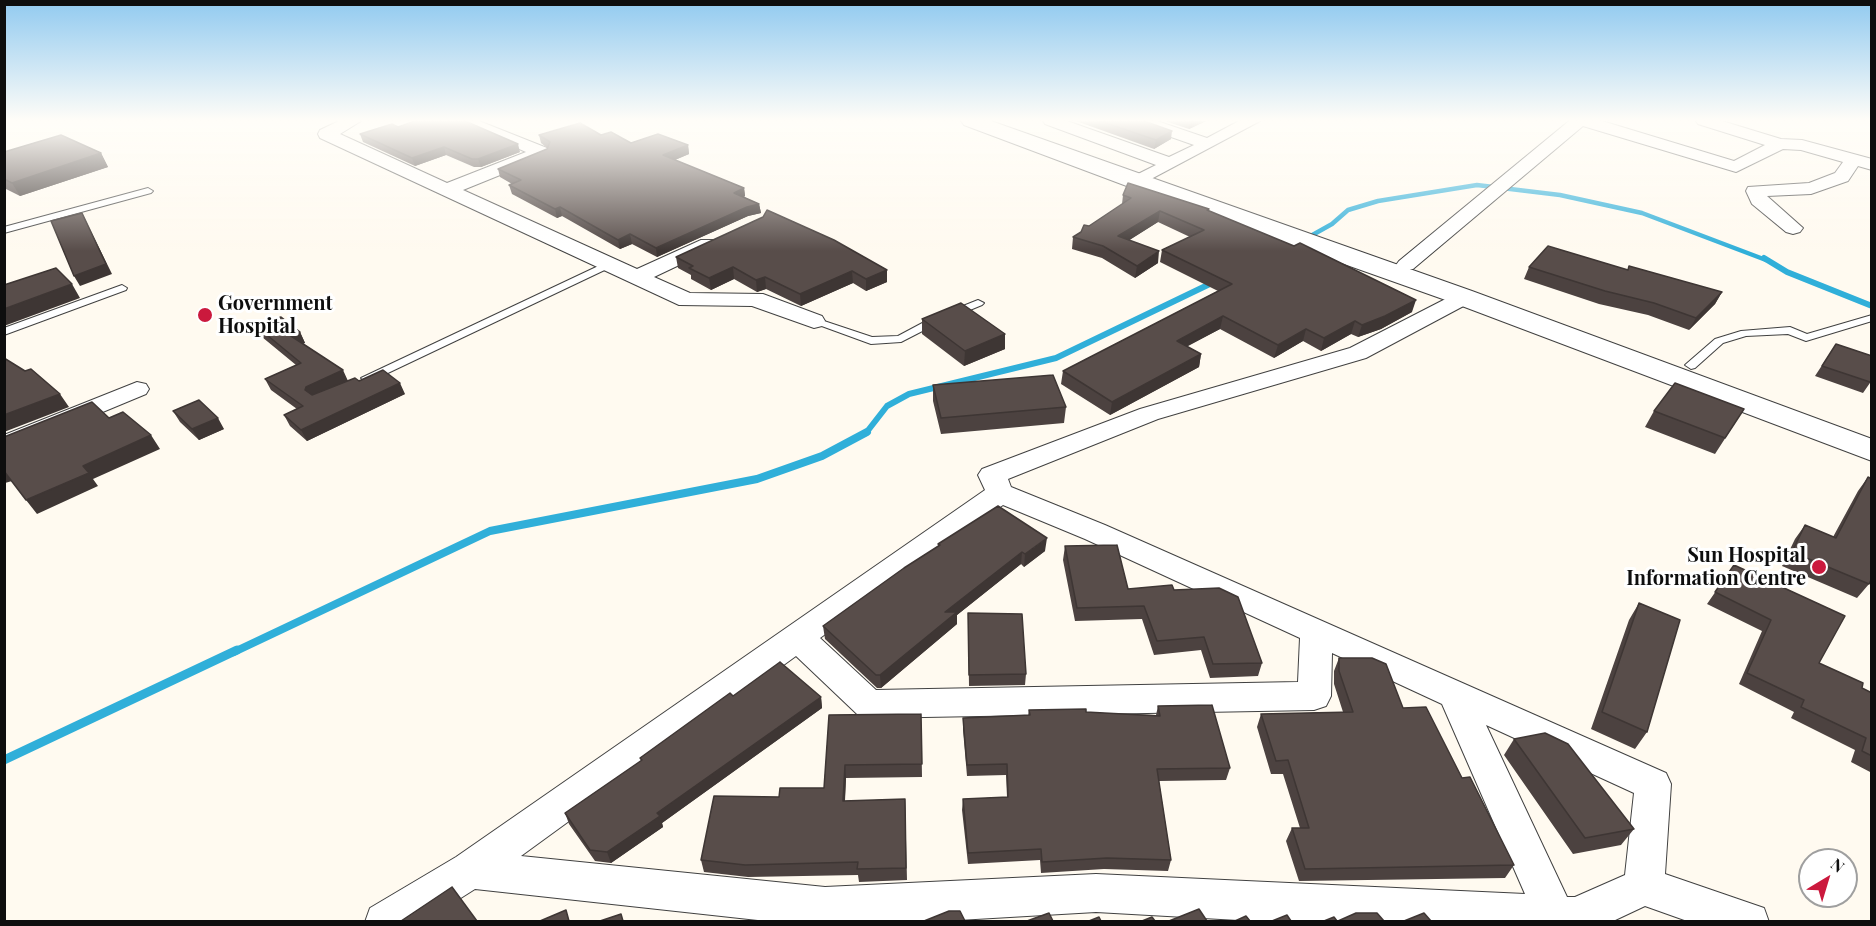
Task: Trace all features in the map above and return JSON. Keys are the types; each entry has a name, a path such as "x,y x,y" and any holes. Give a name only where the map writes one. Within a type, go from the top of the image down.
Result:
{"street":[{"path":"391,164 687,300 755,299 814,321"},
{"path":"446,190 510,164"},
{"path":"1099,164 1406,265 1872,429"},
{"path":"1106,164 1872,451"},
{"path":"1143,179 1171,164"},
{"path":"1406,265 1528,164"},
{"path":"1727,164 1736,167 1741,164"},
{"path":"1792,228 1759,200 1755,191 1811,188 1842,177 1850,164"},
{"path":"636,277 723,237"},
{"path":"1463,297 1358,353 1149,414 992,476 1000,493 1095,532 1653,784 1644,886"},
{"path":"4,445 137,389"},
{"path":"385,921 470,870 1000,493"},
{"path":"797,637 869,704 1314,696 1316,632"},
{"path":"1455,694 1557,919"},
{"path":"470,870 825,907 1096,893 1557,919 1576,917 1644,886 1749,921"}],"lane":[{"path":"4,230 148,191"},
{"path":"350,386 470,332 609,264"},
{"path":"4,332 122,288"},
{"path":"814,321 871,341 901,339 932,322 978,303"},
{"path":"1691,365 1719,340 1745,333 1790,330 1806,338 1871,318"}],"building":[{"path":"4,164 68,164 12,183 4,179"},
{"path":"510,164 686,164 744,188 734,193 759,204 747,207 656,248 630,234 618,240 560,207 555,209 509,185 521,180 498,169"},
{"path":"1128,183 1209,209 1207,210 1294,246 1300,243 1416,300 1362,325 1355,321 1324,338 1306,329 1278,345 1223,316 1177,341 1201,354 1112,402 1063,371 1232,284 1162,250 1204,230 1160,211 1118,236 1159,251 1137,266 1103,246 1073,237 1081,232 1084,225 1089,226 1131,198 1123,195"},
{"path":"767,210 834,240 887,270 866,279 852,271 800,294 765,277 756,280 733,267 709,278 689,268 693,266 676,257 763,217"},
{"path":"82,213 106,264 74,276 51,221"},
{"path":"1548,246 1628,270 1629,266 1722,292 1696,318 1654,303 1605,291 1529,267"},
{"path":"56,268 72,284 4,309 4,285"},
{"path":"961,303 1005,334 965,351 922,319"},
{"path":"281,317 300,332 291,336 343,370 306,387 305,390 312,395 355,378 359,381 383,370 400,383 301,430 284,415 303,406 265,379 301,363 256,326"},
{"path":"1836,344 1872,356 1872,380 1870,382 1822,366"},
{"path":"4,358 25,371 31,369 60,394 4,415"},
{"path":"1053,375 1066,407 941,418 933,385"},
{"path":"1675,383 1744,409 1725,438 1654,411"},
{"path":"199,400 218,418 192,429 173,411"},
{"path":"92,402 109,418 123,412 151,435 83,466 89,473 26,500 4,471 4,437"},
{"path":"1868,477 1872,479 1872,578 1869,584 1792,552 1805,525 1836,538"},
{"path":"998,506 1047,538 1025,554 1022,552 945,612 957,612 880,675 876,675 823,626 940,545 938,544"},
{"path":"1117,545 1128,589 1172,585 1174,590 1219,588 1238,597 1262,663 1213,664 1204,637 1157,641 1144,606 1077,608 1065,546"},
{"path":"1734,565 1845,616 1819,663 1863,683 1862,688 1872,693 1872,756 1862,751 1866,738 1801,707 1804,700 1747,673 1771,620 1715,592"},
{"path":"1639,603 1680,620 1647,732 1602,712"},
{"path":"968,613 1022,614 1026,674 969,675"},
{"path":"1339,658 1372,658 1386,664 1403,708 1426,707 1462,778 1470,777 1514,865 1305,869 1292,828 1309,828 1288,760 1276,761 1261,714 1353,712 1339,671"},
{"path":"780,662 821,697 657,813 660,816 607,852 590,850 565,813 642,760 640,758 730,693 733,696"},
{"path":"1212,705 1230,768 1157,769 1171,860 1107,858 1042,862 1041,849 968,853 963,799 1008,797 1007,764 967,765 963,718 1030,715 1029,710 1086,709 1086,712 1160,716 1158,706"},
{"path":"921,714 922,764 845,765 843,801 905,799 906,868 857,869 858,862 745,865 701,860 714,796 779,797 780,788 824,788 829,715"},
{"path":"1545,733 1568,744 1634,829 1585,838 1514,739"},
{"path":"452,887 477,921 401,921"},
{"path":"1199,909 1207,921 1169,921"},
{"path":"566,910 569,921 540,921"},
{"path":"949,911 960,911 965,921 924,921"},
{"path":"1049,913 1053,921 1027,921"},
{"path":"1356,913 1377,913 1384,921 1338,921"},
{"path":"1424,913 1431,921 1404,921"},
{"path":"621,914 623,921 600,921"},
{"path":"1287,915 1291,921 1272,921"},
{"path":"1246,916 1250,921 1235,921"},
{"path":"1099,917 1101,921 1089,921"},
{"path":"1152,917 1155,921 1142,921"},
{"path":"1334,917 1337,921 1324,921"}],"waterway":[{"path":"1307,238 1332,224 1348,210 1378,201 1477,185 1560,195 1642,213 1766,260"},
{"path":"1764,258 1787,272 1872,306"},
{"path":"867,432 887,406 909,394 1056,358 1216,281"},
{"path":"234,652 490,531 757,479 822,456 867,432"},
{"path":"4,760 237,650"}],"place":[{"name":"Government Hospital","path":"205,315"},
{"name":"Sun Hospital Information Centre","path":"1819,567"}]}
